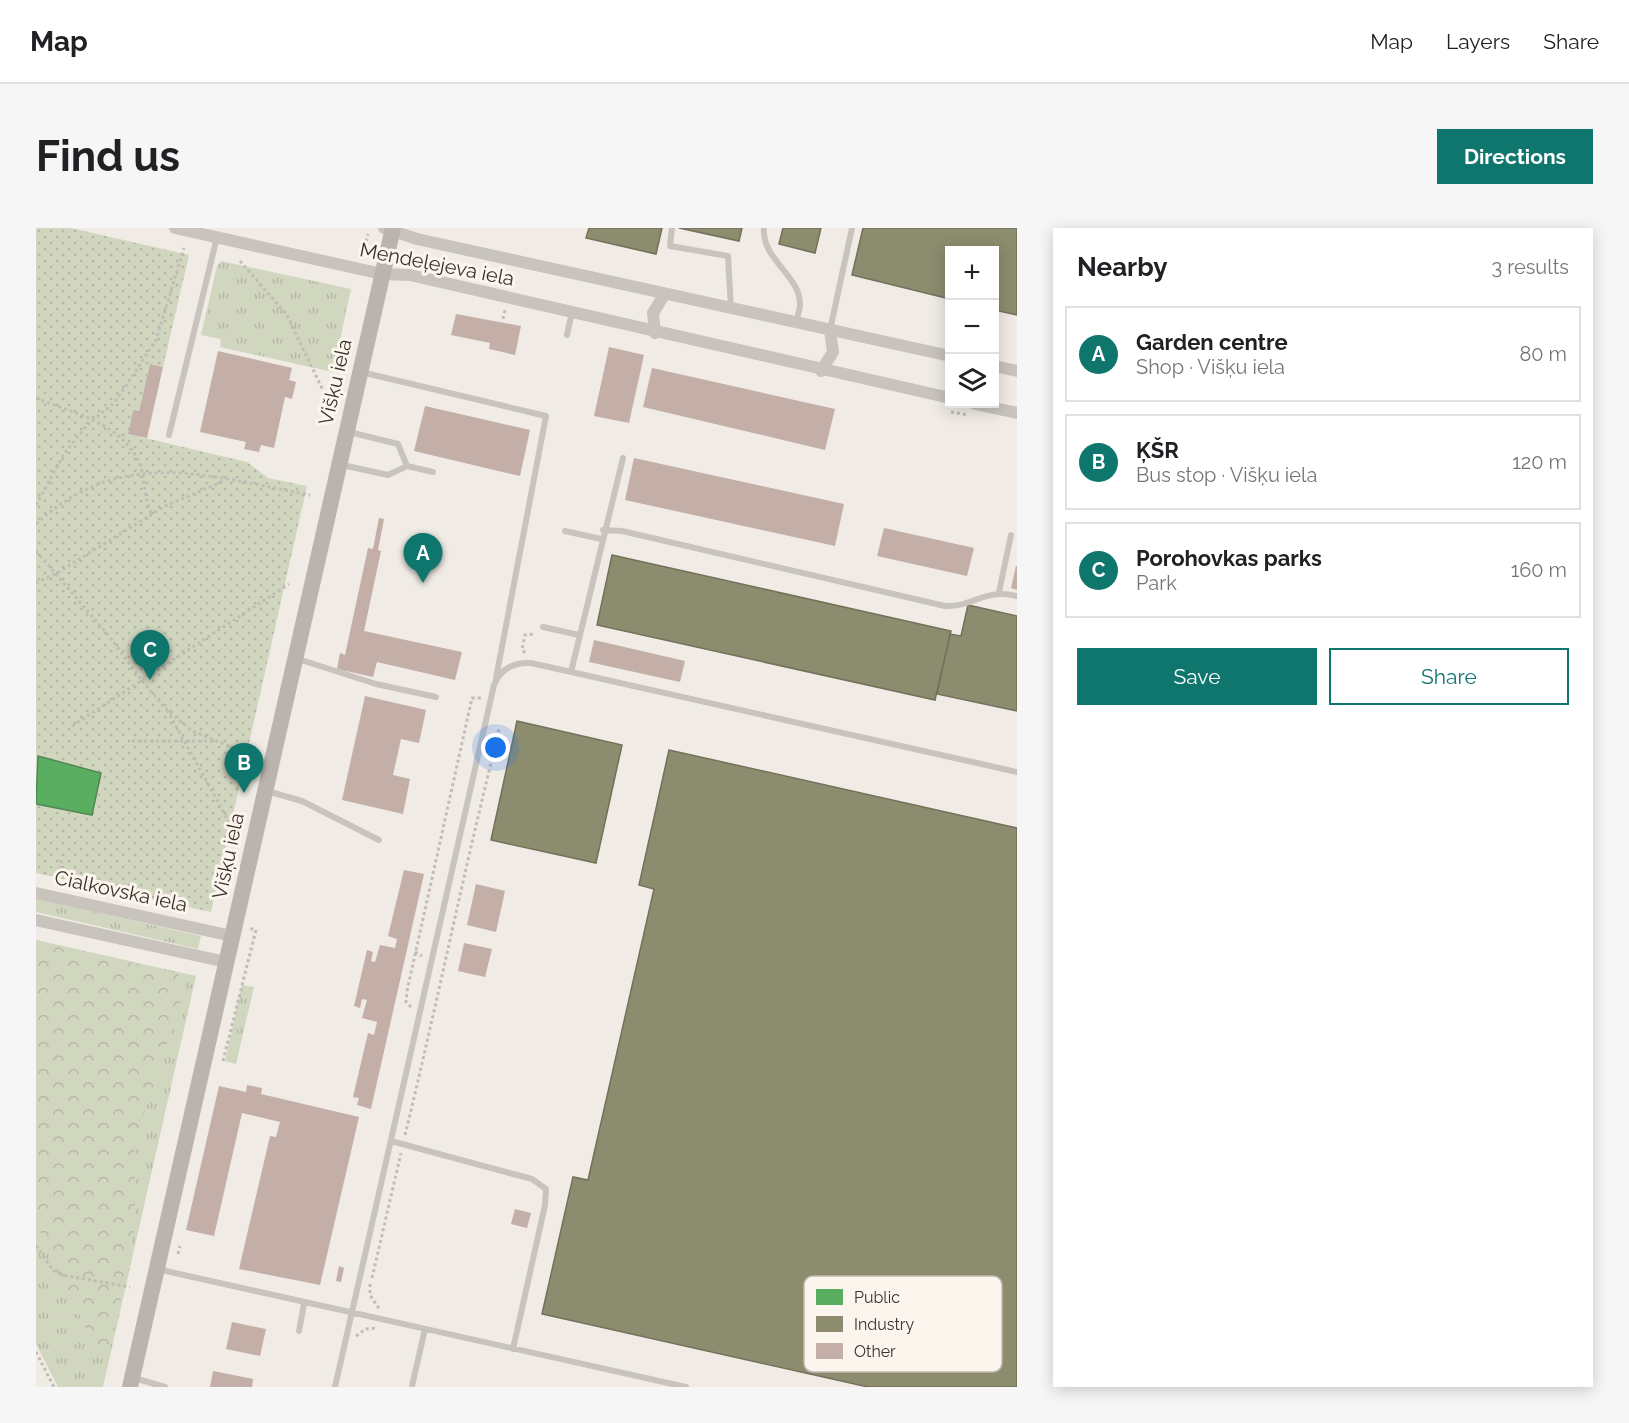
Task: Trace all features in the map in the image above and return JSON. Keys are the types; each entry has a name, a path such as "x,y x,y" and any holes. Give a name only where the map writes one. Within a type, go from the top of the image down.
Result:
{"street":[{"name":"Mendeļejeva iela","path":"176,228 382,274 410,275 821,371 945,397"},
{"name":"Mendeļejeva iela","path":"390,229 417,239 945,355"},
{"name":"Višķu iela","path":"131,1382 382,274 390,229"},
{"path":"655,333 653,313 664,295"},
{"path":"821,371 833,352 830,331"},
{"path":"999,367 1017,371"},
{"path":"996,408 1017,412"},
{"name":"Cialkovska iela","path":"36,892 232,936"},
{"path":"36,920 226,962"}],"lane":[{"path":"672,228 670,246 728,256 732,289 731,309"},
{"path":"764,228 763,236 768,249 795,287 800,304 795,323"},
{"path":"830,331 852,228"},
{"path":"169,435 217,237"},
{"path":"567,335 572,312"},
{"path":"335,1387 486,723 546,416 359,372"},
{"path":"346,431 398,444 407,466"},
{"path":"571,672 603,530 609,516 623,458"},
{"path":"338,464 388,475 407,466 433,472"},
{"path":"603,530 622,531 945,606 999,592 1017,596"},
{"path":"565,531 601,539"},
{"path":"999,592 1011,535"},
{"path":"543,627 579,635"},
{"path":"294,658 376,684 436,697"},
{"path":"494,684 506,669 521,662 1017,772"},
{"path":"264,790 302,801 379,840"},
{"path":"391,1141 532,1179 546,1189 545,1205 513,1349"},
{"path":"156,1269 304,1304 686,1387"},
{"path":"299,1331 304,1304"},
{"path":"412,1386 425,1329"},
{"path":"131,1382 165,1387"}],"path":[{"path":"361,260 368,234"},
{"path":"36,505 64,454 93,420 115,402 156,340 184,248"},
{"path":"240,261 287,315 329,403"},
{"path":"503,319 505,310"},
{"path":"36,398 93,420 112,430 138,460 142,473 144,499 152,514"},
{"path":"36,524 60,503 91,487 122,476 142,473 169,471 310,495"},
{"path":"36,583 57,573 152,514 228,480"},
{"path":"36,551 109,636 166,709 192,731 251,755"},
{"path":"72,726 289,584"},
{"path":"524,651 522,649 525,635 539,634"},
{"path":"514,655 524,651 536,655"},
{"path":"415,999 413,1009 406,1002 415,952 472,698 485,698 497,671"},
{"path":"166,709 233,829"},
{"path":"346,1338 366,1329 375,1329 380,1320 380,1308 370,1295 370,1287 434,1015 468,853 499,731 486,723"},
{"path":"132,741 214,741"},
{"path":"58,881 62,858"},
{"path":"223,1061 256,930"},
{"path":"415,952 425,958"},
{"path":"36,1246 53,1270 62,1275 130,1287"},
{"path":"36,1352 54,1387"}],"green space":[{"path":"36,228 71,228 189,255 163,367 150,364 139,411 133,410 128,434 247,462 268,478 307,486 211,912 36,873"},
{"path":"221,261 351,289 333,372 220,347 221,339 201,335 217,266"},
{"path":"36,899 201,936 198,949 36,912"},
{"path":"36,940 196,976 103,1387 58,1387 36,1344"},
{"path":"36,940 177,973 186,986 134,1144 135,1226 112,1344 98,1354 36,1223"},
{"path":"242,985 254,987 236,1064 225,1061"}],"building: Public":[{"path":"38,756 101,773 92,815 36,804"}],"building: Industry":[{"path":"589,228 662,228 656,254 586,238"},
{"path":"679,228 742,228 739,241"},
{"path":"783,228 821,228 815,253 779,244"},
{"path":"863,228 1017,228 1017,315 999,311 999,246 945,246 945,298 852,275"},
{"path":"612,555 951,631 935,700 597,625"},
{"path":"968,605 1017,616 1017,711 937,694 950,634 961,636"},
{"path":"517,721 622,745 596,863 491,840"},
{"path":"669,750 1017,828 1017,1387 868,1387 542,1314 573,1177 588,1180 654,889 639,885"}],"building: Other":[{"path":"456,314 521,326 515,355 489,349 490,343 451,335"},
{"path":"609,347 644,355 629,423 594,416"},
{"path":"218,351 292,368 289,380 296,382 292,399 285,397 274,448 261,445 259,452 244,449 246,442 200,432"},
{"path":"150,364 163,367 147,438 128,434 133,410 139,411"},
{"path":"652,368 835,409 825,450 643,407"},
{"path":"425,406 530,430 520,476 414,451"},
{"path":"634,458 844,504 835,546 625,500"},
{"path":"379,518 384,519 378,550 381,551 364,631 462,652 455,680 377,662 373,677 337,669 340,653 345,655 368,548 373,549"},
{"path":"884,528 974,548 967,576 877,556"},
{"path":"1017,566 1017,590 1011,588"},
{"path":"594,640 685,661 680,682 589,662"},
{"path":"365,696 426,710 419,743 401,739 393,775 410,779 403,814 342,800"},
{"path":"404,870 424,874 371,1109 357,1105 359,1098 353,1097 368,1033 374,1035 377,1022 362,1018 367,1000 362,999 360,1008 354,1006 367,950 373,952 371,961 375,962 380,945 395,948 397,939 388,936"},
{"path":"476,884 505,891 496,932 467,925"},
{"path":"464,943 492,949 485,977 458,971"},
{"path":"247,1085 262,1088 261,1094 359,1117 320,1285 239,1269 270,1136 276,1137 280,1122 242,1113 214,1236 186,1230 219,1086 246,1092"},
{"path":"515,1209 531,1213 527,1228 511,1224"},
{"path":"339,1266 344,1268 341,1282 336,1281"},
{"path":"232,1322 266,1329 260,1356 226,1349"},
{"path":"213,1371 253,1379 252,1387 210,1387"}],"place":[{"name":"Garden centre","path":"423,583"},
{"name":"Porohovkas parks","path":"150,680"},
{"name":"ĶŠR","path":"244,793"}]}
